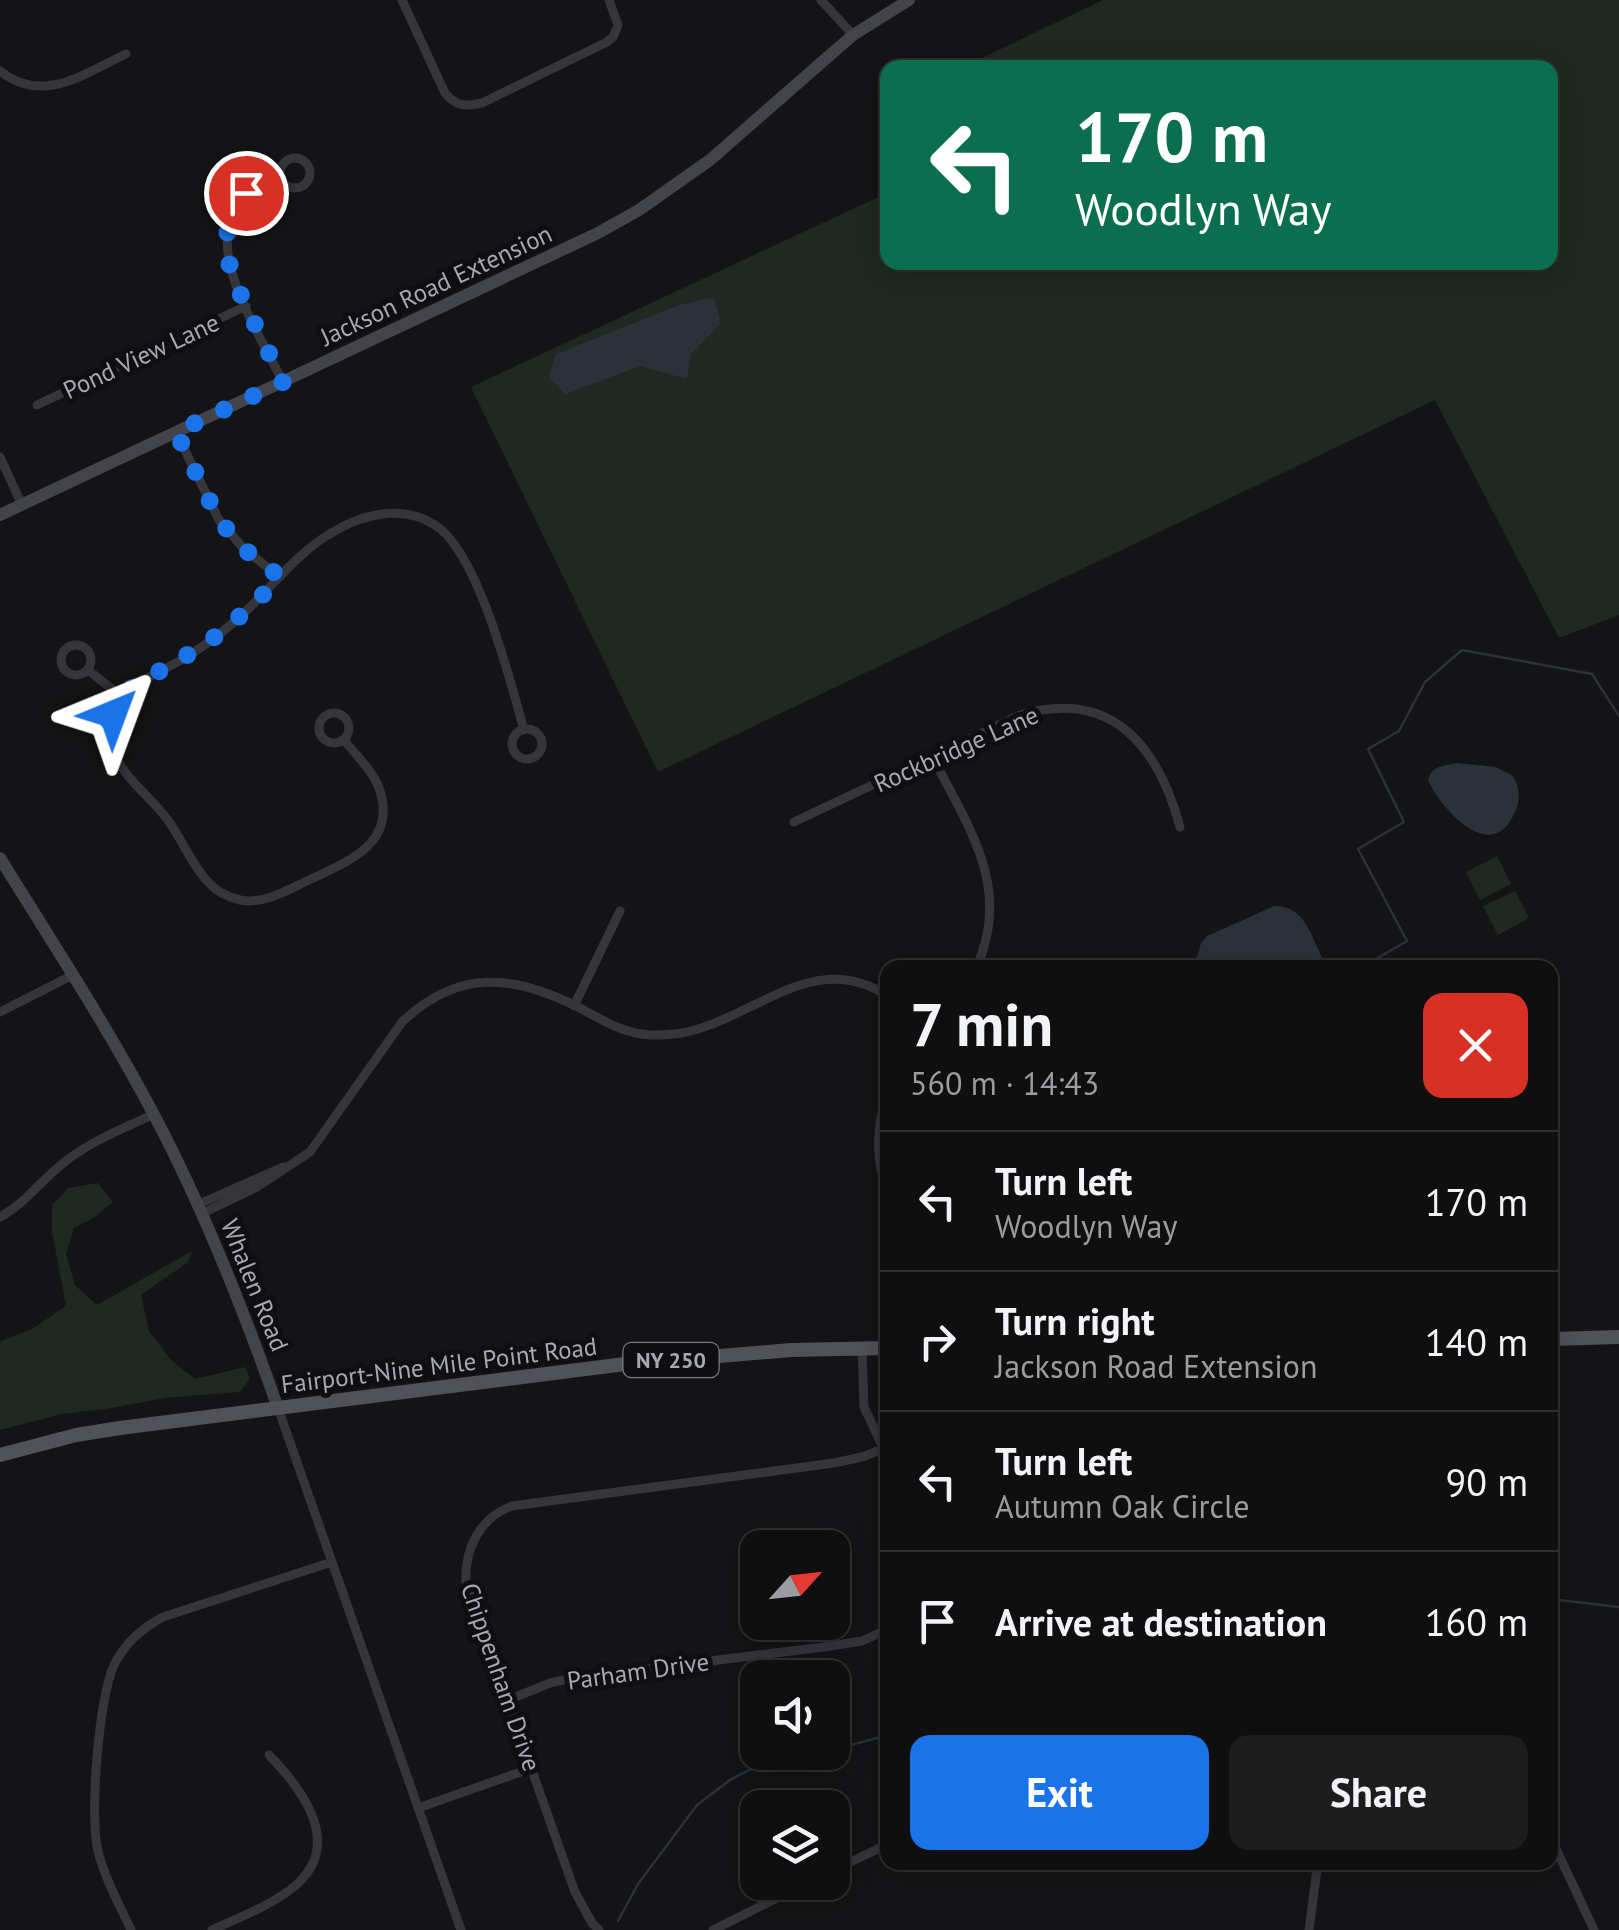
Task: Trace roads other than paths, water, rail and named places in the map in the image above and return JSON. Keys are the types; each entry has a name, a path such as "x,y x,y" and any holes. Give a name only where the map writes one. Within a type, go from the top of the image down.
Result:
{"main road":[{"path":"1558,1339 1619,1336"},
{"name":"Fairport-Nine Mile Point Road","path":"0,1455 91,1433 625,1364 774,1351 880,1348"}],"street":[{"path":"402,0 445,93 464,106 482,103 607,42 618,25 609,0"},
{"path":"821,0 853,35"},
{"name":"Jackson Road Extension","path":"0,515 598,234 710,160 853,35 909,0"},
{"path":"0,71 24,86 41,88 70,80 126,54"},
{"path":"280,172 246,193 227,231 227,259 283,382"},
{"name":"Pond View Lane","path":"37,405 246,306"},
{"path":"176,432 219,520 244,549 280,577"},
{"path":"0,457 22,505"},
{"path":"344,740 379,786 382,816 374,840 342,864 274,896 258,901 238,900 210,884 167,819 124,770 115,756 110,728 122,697 134,686 206,644 252,606 311,546 341,527 388,513 435,524 455,546 499,643 524,730"},
{"path":"88,670 122,697"},
{"name":"Rockbridge Lane","path":"794,822 1020,716 1050,709 1083,709 1116,722 1138,739 1163,780 1180,827"},
{"path":"933,758 984,862 990,908 979,960"},
{"name":"Whalen Road","path":"0,858 154,1114 199,1209 278,1408 462,1930"},
{"path":"574,1006 620,911"},
{"path":"0,1012 72,976"},
{"path":"199,1209 250,1179 300,1160 322,1138 402,1022 434,996 452,988 493,980 532,987 618,1028 652,1036 700,1029 802,982 841,980 880,992"},
{"path":"0,1217 62,1164 92,1144 154,1114"},
{"path":"880,1125 880,1165"},
{"path":"862,1348 864,1406 880,1443"},
{"name":"Chippenham Drive","path":"599,1930 575,1892 466,1584 465,1566 472,1542 487,1521 512,1506 880,1455"},
{"path":"131,1930 103,1870 93,1820 103,1712 114,1665 134,1636 148,1625 332,1562"},
{"name":"Parham Drive","path":"508,1700 572,1678 842,1644 880,1632"},
{"path":"212,1930 291,1889 303,1878 316,1850 310,1808 291,1778 269,1755"},
{"path":"418,1808 532,1768"},
{"path":"850,1862 880,1848"},
{"path":"1558,1853 1594,1930"},
{"path":"1308,1930 1317,1870"},
{"path":"713,1930 774,1900"}],"waterway":[{"path":"1374,960 1407,941 1358,849 1404,822 1368,749 1399,731 1425,682 1462,650 1592,674 1619,716"},
{"path":"1558,1600 1619,1607"},
{"path":"850,1745 880,1737"},
{"path":"618,1921 638,1884 697,1805 749,1770"}]}
